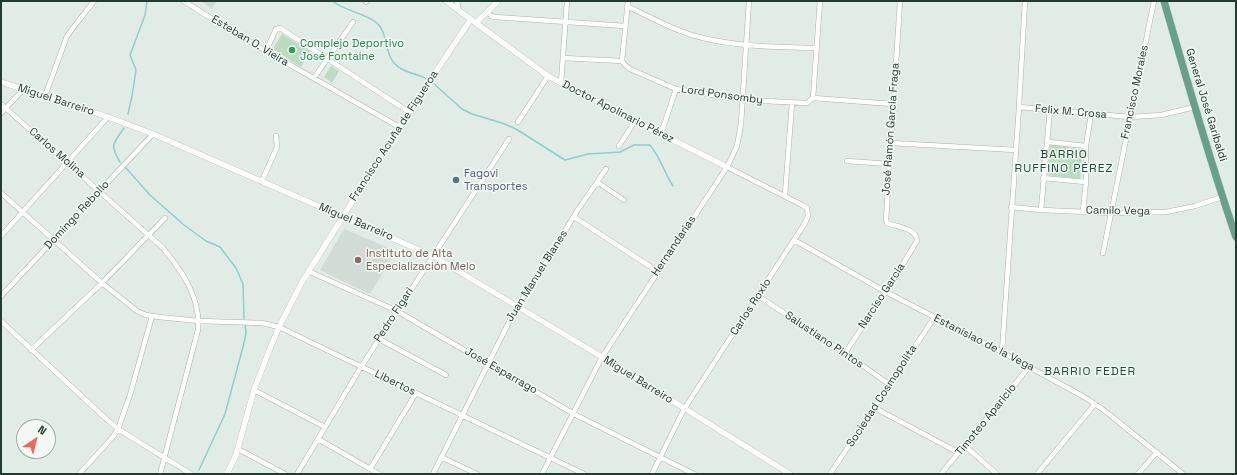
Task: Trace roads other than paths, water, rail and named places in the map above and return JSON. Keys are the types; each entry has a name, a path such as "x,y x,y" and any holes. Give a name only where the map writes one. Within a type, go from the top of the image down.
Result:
{"main road":[{"name":"General José Garibaldi","path":"1164,1 1194,107 1222,198 1236,237"}],"street":[{"path":"45,96 67,36 94,1"},
{"name":"Esteban O. Vieira","path":"184,1 231,31 399,127"},
{"name":"Doctor Apolinario Pérez","path":"446,1 548,76 785,195 802,205"},
{"path":"457,1 459,11"},
{"name":"Francisco Acuña de Figueroa","path":"227,474 238,449 254,390 279,327 308,270 409,112 474,21 488,12 498,1"},
{"path":"561,83 567,1"},
{"name":"Hernandarias","path":"542,474 602,357 657,271 727,167 739,136 744,100 749,1"},
{"path":"813,98 820,1"},
{"name":"José Ramón Garcia Fraga","path":"900,1 886,220 890,224 912,232 917,237"},
{"path":"1002,352 1025,1"},
{"name":"Francisco Morales","path":"1103,254 1110,213 1154,1"},
{"path":"563,58 622,61 628,3 667,25 703,38 746,46 816,48"},
{"path":"488,12 491,16 495,17 626,26"},
{"path":"314,78 353,22"},
{"path":"266,51 276,29 280,28 409,112"},
{"name":"Lord Ponsomby","path":"622,61 630,68 676,89 744,100 807,103 813,98 893,104"},
{"path":"518,122 548,76"},
{"name":"Miguel Barreiro","path":"1,82 108,117 153,134 433,256 602,357 790,474"},
{"path":"1,113 24,89"},
{"path":"661,134 676,89"},
{"path":"785,195 792,103"},
{"name":"Carlos Molina","path":"1,104 149,234 171,258 190,288 195,300 199,322"},
{"name":"Felix M. Crosa","path":"1019,107 1130,117 1161,115 1194,107"},
{"path":"1041,210 1050,110"},
{"path":"1083,211 1086,182 1086,146 1091,114"},
{"path":"1,236 108,117"},
{"path":"619,146 635,121"},
{"name":"Domingo Rebollo","path":"1,296 153,134"},
{"path":"262,182 277,147 276,136"},
{"name":"Pedro Figari","path":"297,474 361,366 509,139"},
{"path":"1048,142 1086,146"},
{"path":"891,143 1016,150"},
{"path":"847,161 889,164"},
{"name":"Juan Manuel Blanes","path":"433,474 517,306 542,270 574,217 606,169"},
{"path":"1044,178 1086,182"},
{"path":"597,182 624,200"},
{"name":"Libertos","path":"1,193 102,283 134,309 146,315 199,322 254,322 279,327 584,474"},
{"name":"Camilo Vega","path":"1011,207 1110,213 1166,212 1195,206 1222,198"},
{"name":"Carlos Roxlo","path":"652,474 684,409 808,216 807,208 802,205"},
{"path":"574,217 657,271"},
{"path":"31,350 102,283 165,218"},
{"name":"Narciso Garcia","path":"845,353 886,292 915,244 917,237"},
{"name":"Estanislao de la Vega","path":"794,240 886,292 1002,352 1095,404 1183,474"},
{"name":"José Esparrago","path":"308,270 397,311 574,414 694,474"},
{"name":"Salustiano Pintos","path":"758,296 845,353 890,385"},
{"path":"79,474 112,438 118,429 130,395 152,316"},
{"name":"Sociedad Cosmopolita","path":"830,474 934,318"},
{"path":"2,322 118,429 191,474"},
{"path":"160,474 199,322"},
{"path":"379,339 446,375"},
{"name":"Timoteo Aparicio","path":"942,474 1029,367"},
{"path":"254,390 325,427"},
{"path":"370,469 416,393"},
{"path":"1037,474 1095,404"},
{"path":"875,408 959,453"},
{"path":"318,439 379,474"},
{"path":"965,446 997,474"},
{"path":"238,449 285,474"},
{"path":"1138,474 1156,452"},
{"path":"442,457 477,474"}],"waterway":[{"path":"128,114 136,70 130,55 145,15 147,1"},
{"path":"332,1 377,23 383,32 389,54 394,63 405,71 427,79"},
{"path":"433,83 462,109 472,114 516,129 565,160 588,154 620,152 634,145 650,145 657,154 673,186"},
{"path":"120,162 115,151 114,144 124,128"},
{"path":"126,168 150,195 184,225 206,241 220,247 236,268 243,284 244,319"},
{"path":"199,470 225,414 244,343 246,333 245,324"}],"place":[{"name":"Complejo Deportivo José Fontaine","path":"292,50"},
{"name":"Fagovi Transportes","path":"456,180"},
{"name":"Instituto de Alta Especialización Melo","path":"358,260"}],"district":[{"name":"BARRIO RUFFINO PÉREZ","path":"1064,162"},
{"name":"BARRIO FEDER","path":"1090,372"}]}
